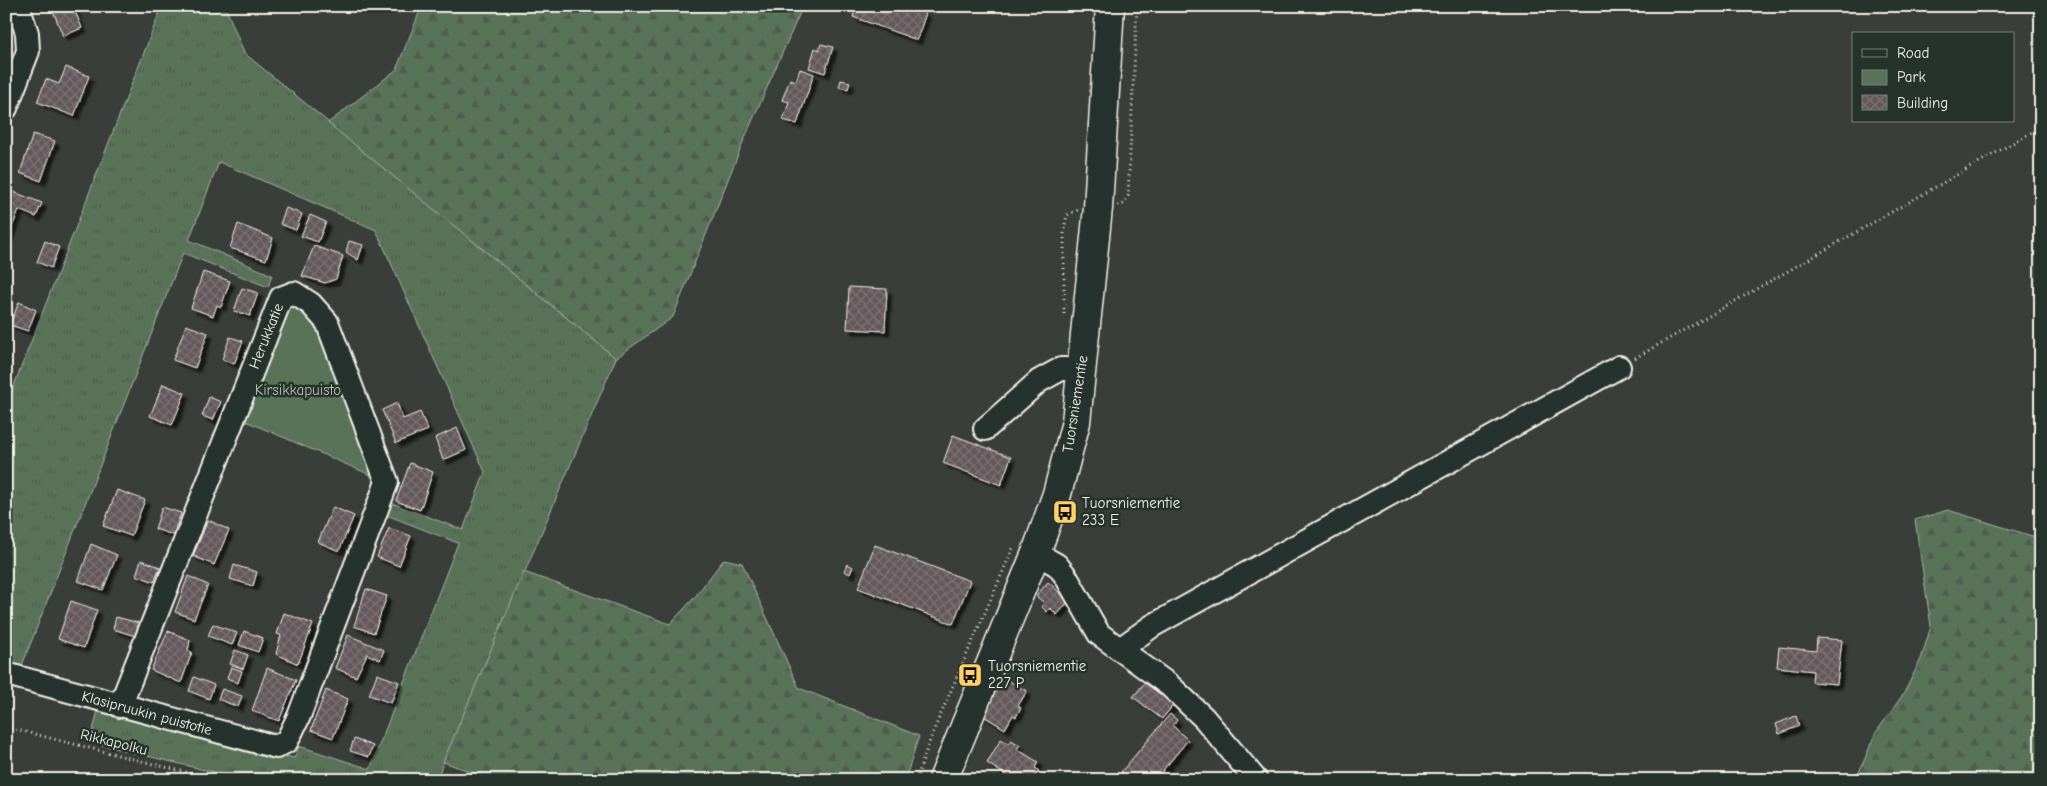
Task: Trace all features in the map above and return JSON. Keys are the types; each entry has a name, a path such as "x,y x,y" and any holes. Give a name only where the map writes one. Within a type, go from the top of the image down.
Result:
{"main road":[{"name":"Tuorsniementie","path":"943,780 1036,552 1065,466 1076,422 1098,208 1110,6"}],"street":[{"path":"6,108 28,52 27,33 18,6"},
{"name":"Herukkatie","path":"120,706 281,298 294,292 317,309 326,322 387,482 302,707 287,741"},
{"path":"1120,649 1152,626 1618,367"},
{"path":"985,430 1039,381 1061,369 1082,369"},
{"path":"1036,552 1061,570 1099,634 1169,685 1204,718 1256,780"},
{"name":"Klasipruukin puistotie","path":"6,674 120,706 276,746 287,741"}],"path":[{"path":"1618,367 2041,127"},
{"name":"Rikkapolku","path":"6,727 217,780"}],"green space":[{"path":"157,6 225,6 244,53 616,358 436,780 246,780 90,742 98,710 294,758 299,746 370,769 458,543 384,514 389,502 463,530 485,472 376,230 219,162 189,240 272,275 268,287 183,253 21,668 6,664 6,406 159,14"},
{"path":"422,6 803,6 743,142 673,317 616,358 328,123 396,70"},
{"name":"Kirsikkapuisto","path":"281,298 317,309 387,482 234,416"},
{"path":"1948,510 2032,536 2041,534 2041,780 1856,780 1875,734 1904,693 1921,659 1931,626 1915,520"},
{"path":"724,559 742,563 799,688 919,736 905,780 686,780 664,771 660,780 495,780 443,762 524,572 670,624 694,598"}],"building":[{"path":"51,6 73,6 82,28 63,36"},
{"path":"856,6 906,6 926,13 917,40 853,17"},
{"path":"821,44 833,47 825,73 809,68 815,48 819,50"},
{"path":"66,67 89,76 74,116 37,102 46,79 59,84"},
{"path":"800,69 814,74 797,124 783,120 789,102 782,100 790,79 796,81"},
{"path":"841,80 850,82 848,89 839,87"},
{"path":"33,134 55,141 41,181 20,173"},
{"path":"6,189 42,203 36,217 19,210 8,237 6,236"},
{"path":"286,208 302,214 296,230 280,224"},
{"path":"310,215 326,222 318,242 301,236"},
{"path":"238,224 273,238 266,260 230,248"},
{"path":"45,241 59,247 51,268 37,262"},
{"path":"349,241 363,245 358,260 346,252"},
{"path":"314,246 343,256 336,279 325,283 302,276"},
{"path":"203,272 230,281 221,307 217,305 213,316 191,308"},
{"path":"849,287 887,289 885,331 847,329"},
{"path":"242,288 258,293 250,316 234,311"},
{"path":"19,302 36,310 28,331 10,325"},
{"path":"186,325 208,333 195,368 173,360"},
{"path":"230,337 243,341 234,364 222,359"},
{"path":"163,384 185,393 172,425 150,416"},
{"path":"209,397 221,402 213,420 202,416"},
{"path":"397,403 403,419 420,412 428,430 396,443 382,410"},
{"path":"457,428 466,450 443,460 435,438"},
{"path":"953,435 1011,457 1001,485 943,463"},
{"path":"410,463 433,472 420,510 396,501"},
{"path":"117,490 145,500 131,536 103,526"},
{"path":"162,507 181,513 173,535 155,529"},
{"path":"333,507 354,516 339,551 318,542"},
{"path":"208,520 229,530 214,565 193,556"},
{"path":"389,528 411,536 399,566 377,557"},
{"path":"91,544 117,555 103,590 78,581"},
{"path":"875,545 970,581 953,624 858,588"},
{"path":"141,560 160,567 154,582 136,575"},
{"path":"847,564 853,567 850,574 844,571"},
{"path":"234,565 257,572 253,586 230,579"},
{"path":"188,576 208,585 194,619 175,612"},
{"path":"1048,582 1069,601 1057,615 1050,608 1047,612 1041,606 1044,603 1036,596"},
{"path":"366,589 387,596 374,633 354,626"},
{"path":"71,601 97,610 84,648 58,639"},
{"path":"284,613 313,624 298,664 276,654 281,635 277,634"},
{"path":"116,617 139,623 135,636 113,629"},
{"path":"213,624 237,633 232,645 208,636"},
{"path":"168,631 190,640 188,651 192,652 181,683 151,670"},
{"path":"244,631 263,638 258,652 239,645"},
{"path":"348,635 384,650 380,660 367,654 356,677 335,668"},
{"path":"1817,638 1842,640 1837,684 1812,682 1813,671 1777,667 1779,647 1816,651"},
{"path":"235,650 248,655 243,669 230,664"},
{"path":"231,667 242,671 238,683 227,678"},
{"path":"267,668 296,680 279,721 252,711"},
{"path":"377,674 399,682 391,703 369,695"},
{"path":"194,677 214,685 209,699 189,691"},
{"path":"1003,678 1027,691 1018,706 1021,708 1016,717 1013,715 1005,729 982,715"},
{"path":"1146,681 1174,704 1162,719 1133,697"},
{"path":"222,689 242,696 238,707 218,699"},
{"path":"326,690 348,699 333,738 311,730"},
{"path":"1170,714 1177,720 1173,726 1188,740 1155,780 1117,780 1123,773 1121,772"},
{"path":"1796,716 1799,726 1779,734 1776,724"},
{"path":"354,739 373,746 369,757 350,751"},
{"path":"1001,739 1009,744 1011,740 1020,745 1017,749 1038,762 1035,768 1039,771 1033,779 1029,776 1027,780 1013,780 987,763"}],"place":[{"name":"Tuorsniementie 233 E","path":"1065,512"},
{"name":"Tuorsniementie 227 P","path":"970,675"}]}
